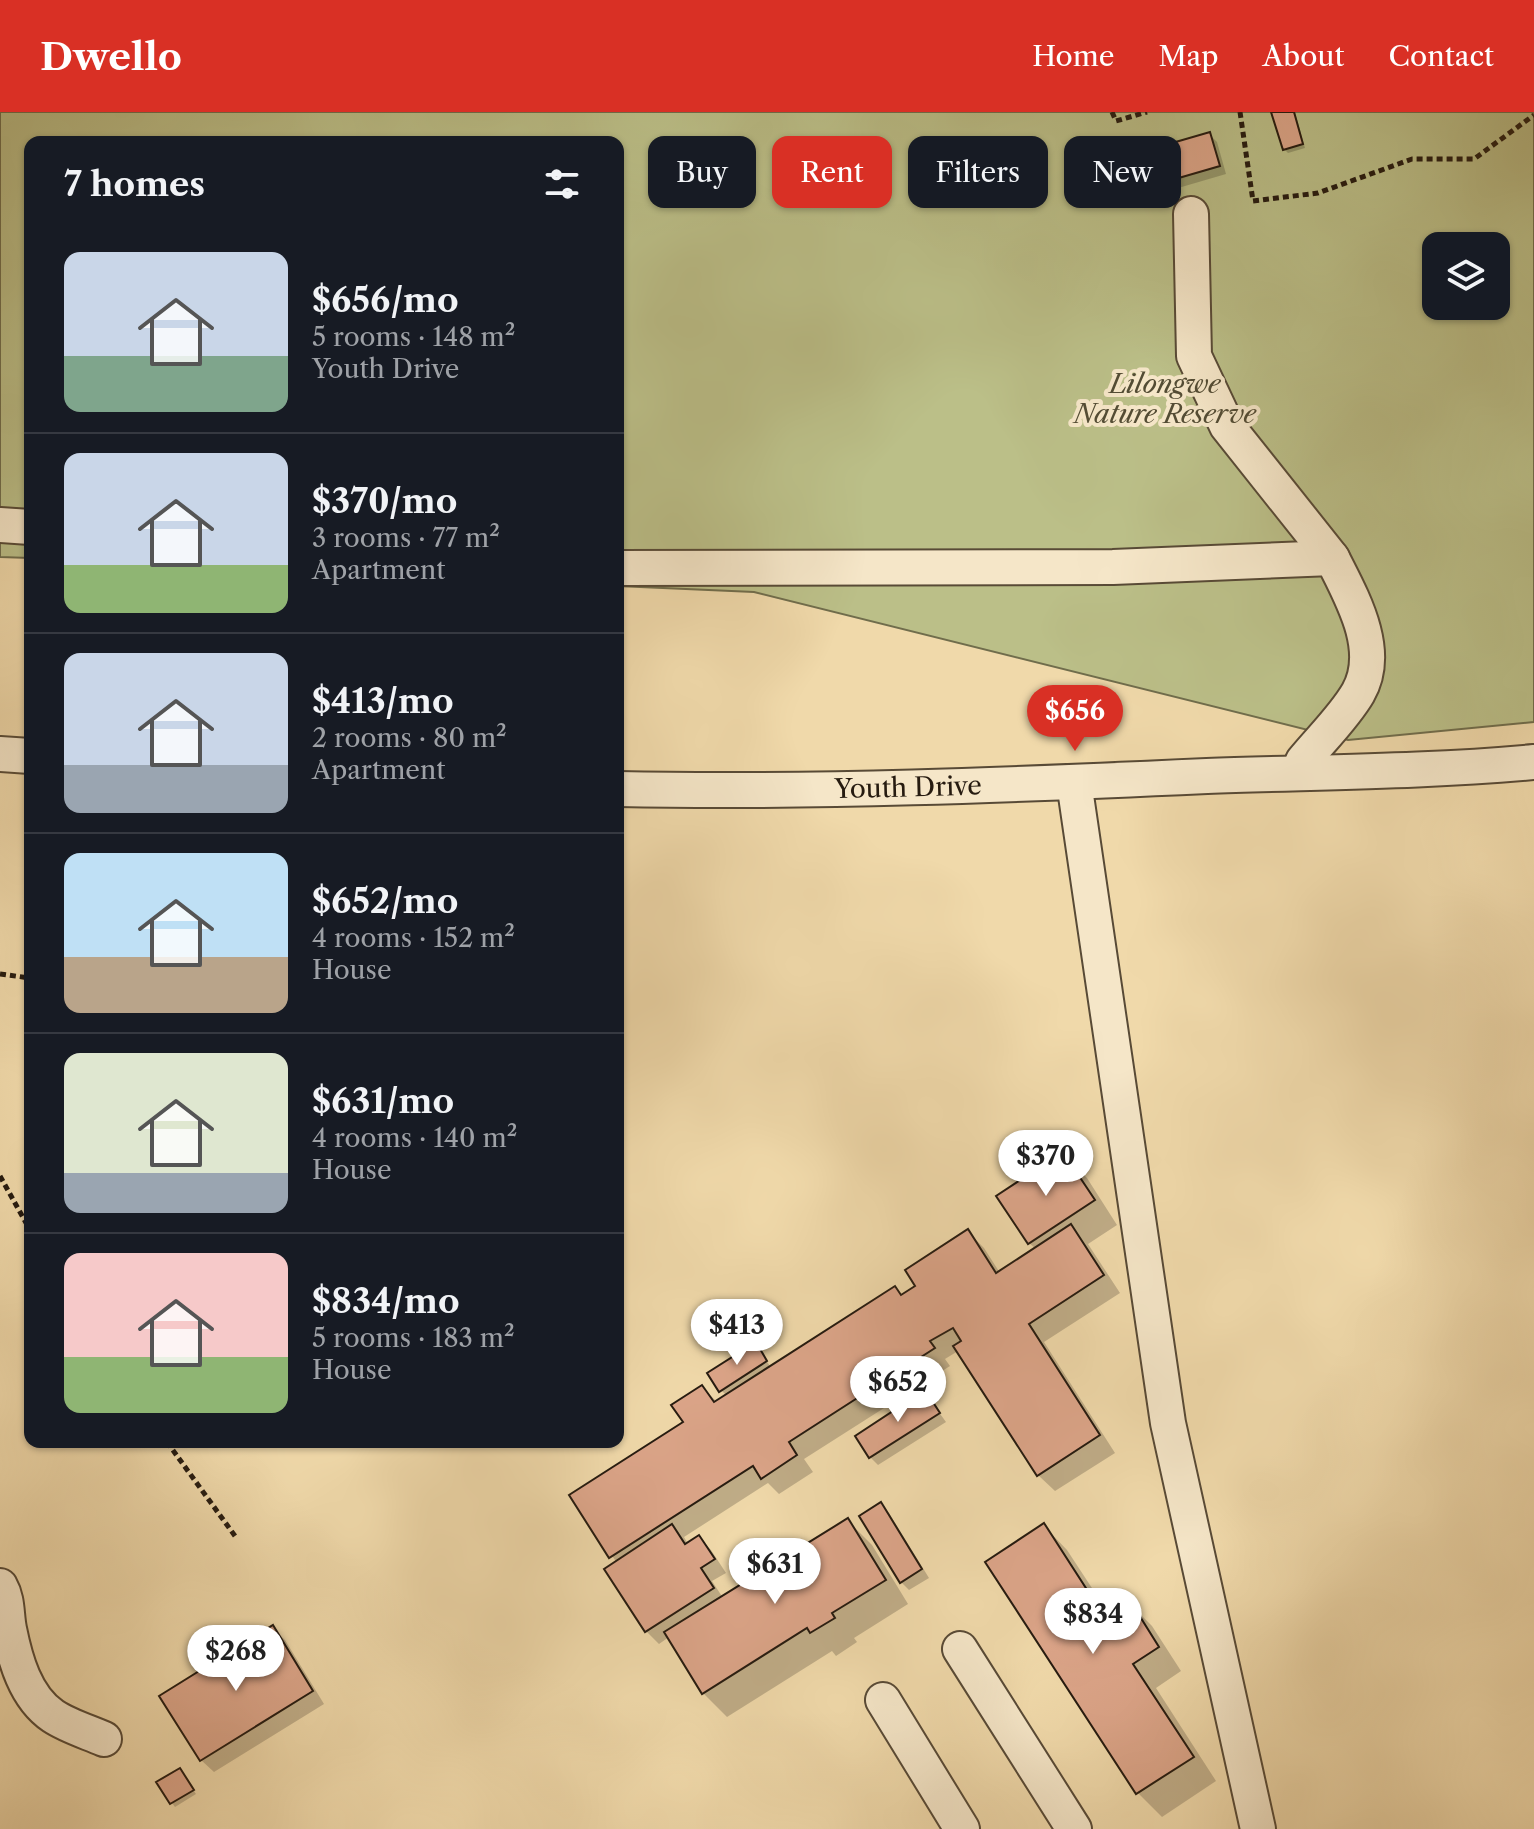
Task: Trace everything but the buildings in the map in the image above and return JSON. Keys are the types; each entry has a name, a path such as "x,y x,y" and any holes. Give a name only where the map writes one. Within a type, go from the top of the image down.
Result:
{"street":[{"path":"1191,214 1194,356 1227,426 1332,558 1352,598 1369,654 1359,691 1303,761 1298,773"},
{"path":"0,525 24,527"},
{"path":"624,568 1113,567 1332,558"},
{"path":"0,754 24,756"},
{"name":"Youth Drive","path":"624,789 720,791 1074,782 1456,769 1534,762"},
{"path":"1074,782 1168,1423 1258,1829"},
{"path":"0,1586 5,1595 15,1659 29,1689 52,1716 104,1739"},
{"path":"960,1649 1058,1823"},
{"path":"883,1700 962,1829"}],"path":[{"path":"1112,112 1116,121 1147,112"},
{"path":"1240,112 1253,201 1318,193 1412,159 1474,159 1534,115"},
{"path":"0,974 24,977"},
{"path":"0,1176 24,1219"},
{"path":"171,1448 235,1536"}],"green space":[{"name":"Lilongwe Nature Reserve","path":"0,112 1534,112 1534,722 1348,740 754,592 624,586 624,136 24,136 24,558 0,557"}]}
